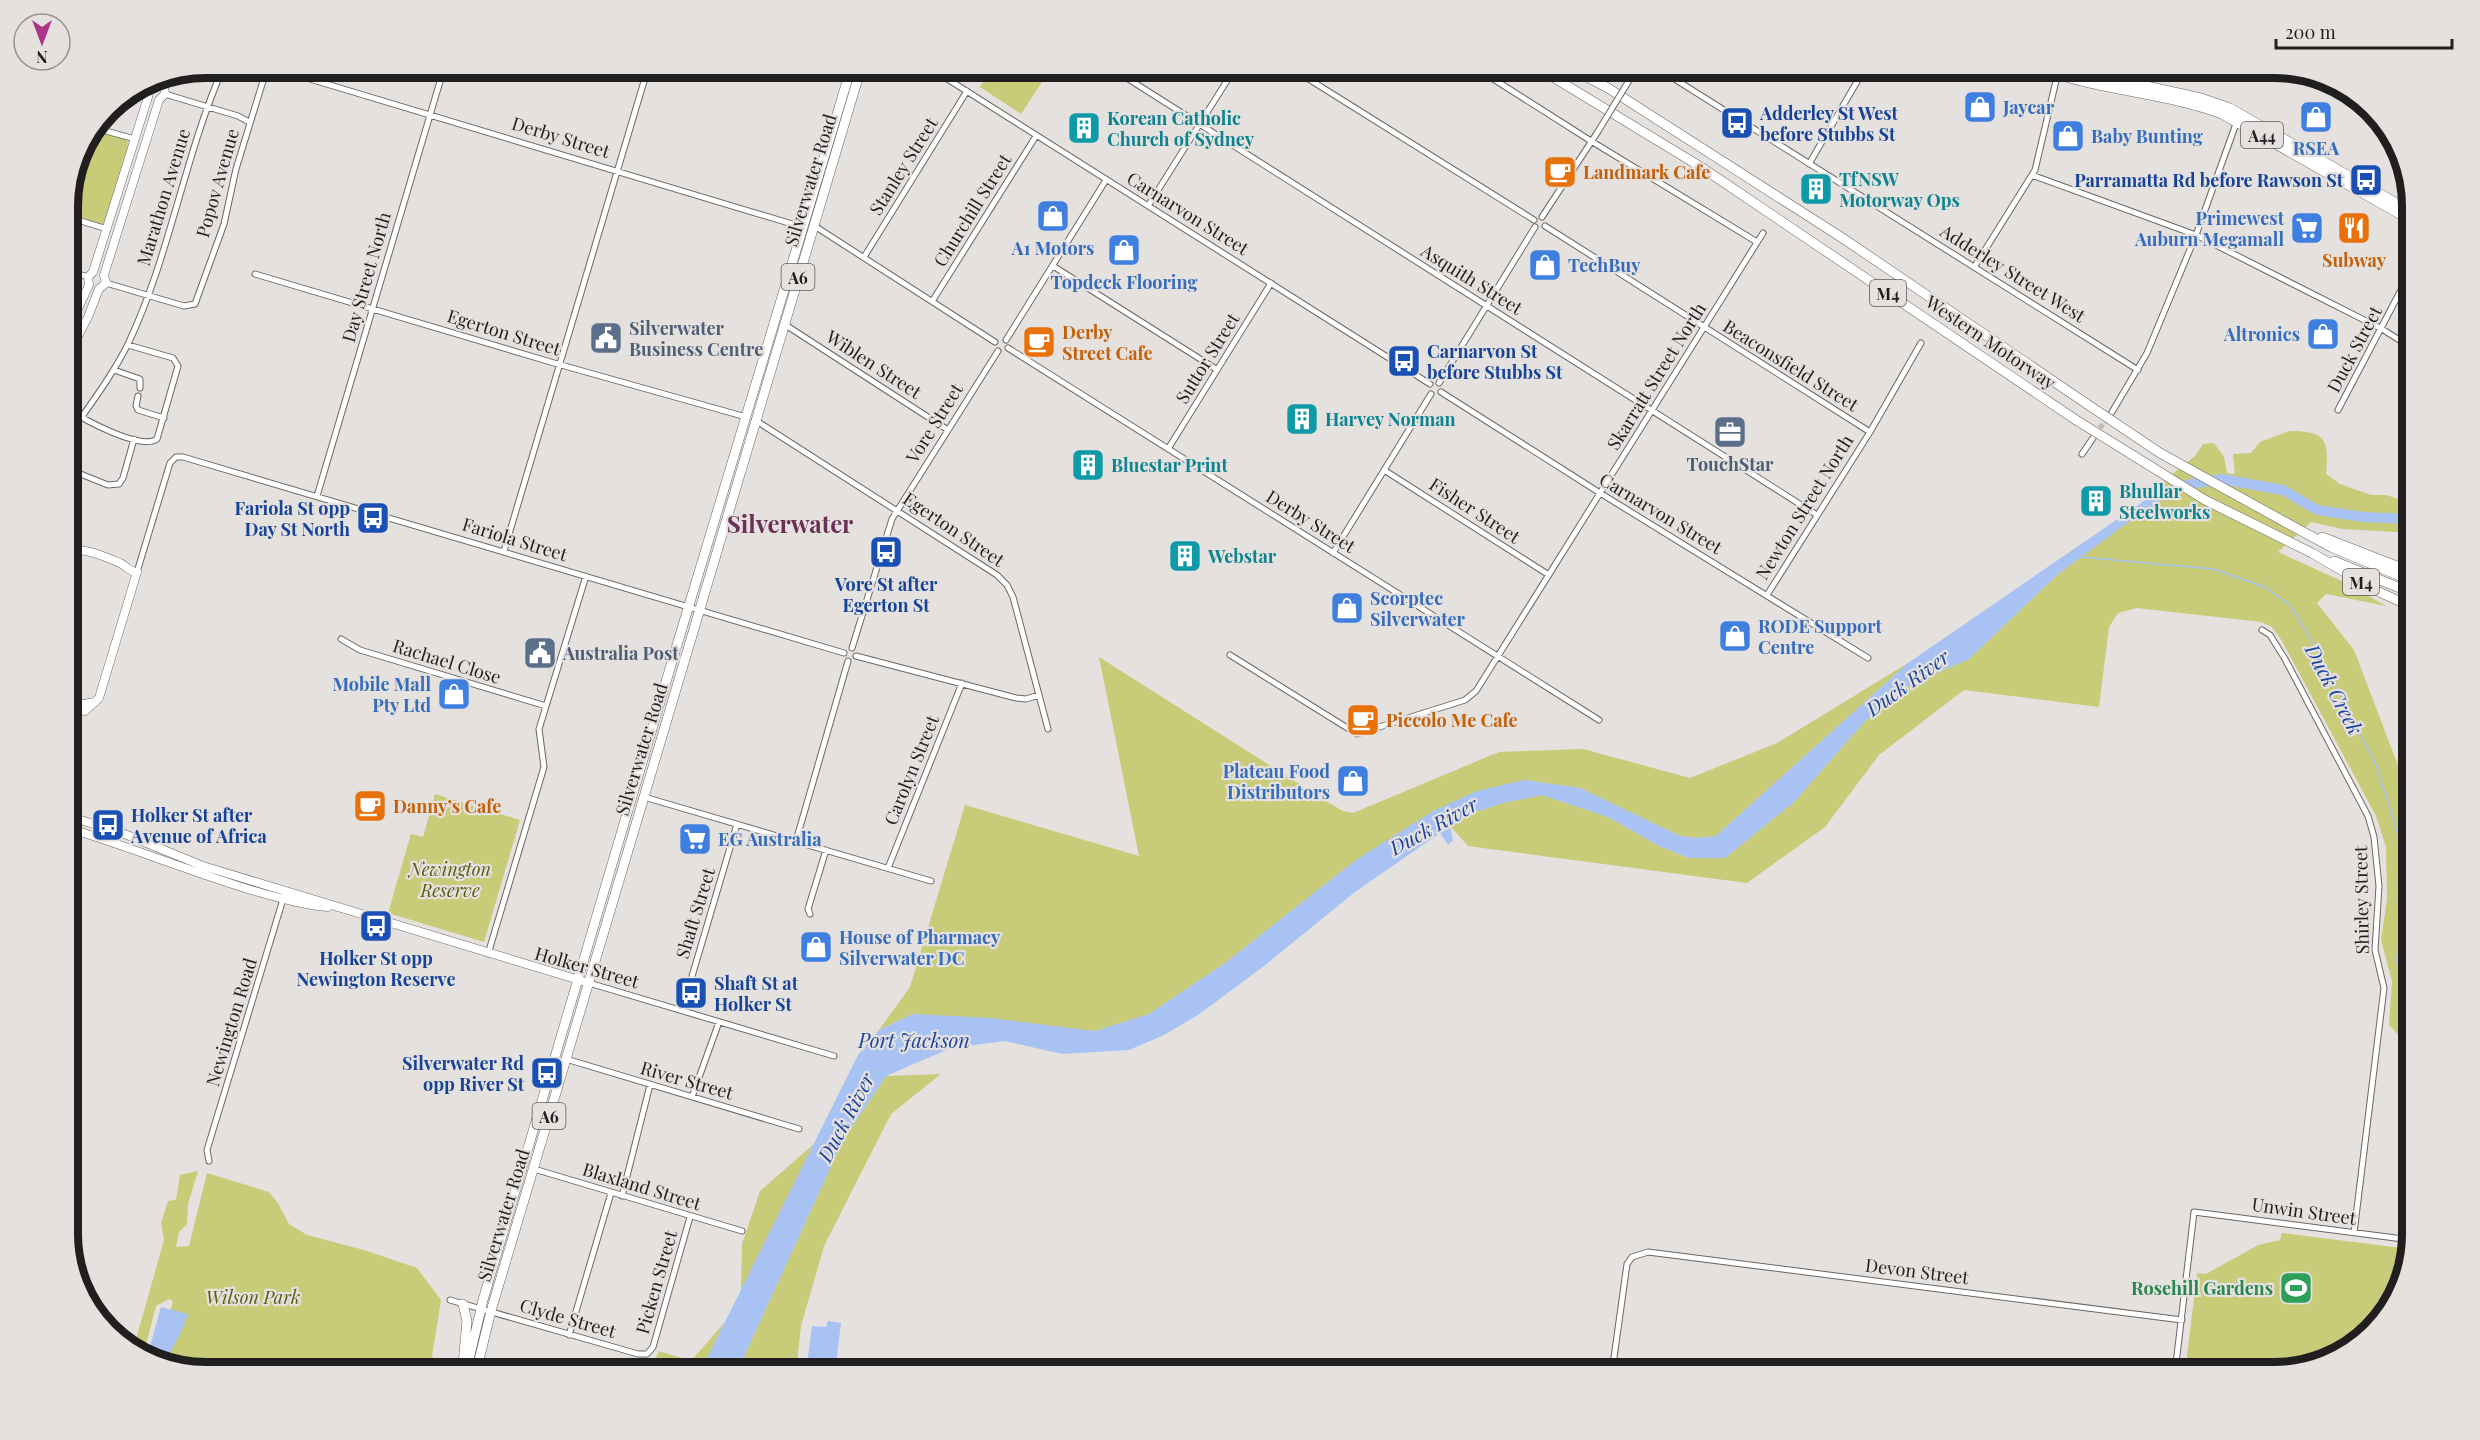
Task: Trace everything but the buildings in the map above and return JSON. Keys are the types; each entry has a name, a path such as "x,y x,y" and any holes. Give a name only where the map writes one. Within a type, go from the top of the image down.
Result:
{"highway":[{"name":"Silverwater Road","path":"468,1362 481,1309 578,981 695,608 751,418 802,227 847,78"},
{"name":"Silverwater Road","path":"751,418 784,324 858,78"},
{"name":"Western Motorway","path":"1554,78 1701,167 2076,420 2205,500 2312,553 2402,589"},
{"name":"Western Motorway","path":"1589,78 1844,239 2160,453 2285,522 2402,576"},
{"name":"M4","path":"1594,78 1608,88"},
{"name":"A44","path":"2091,78 2195,105 2236,121 2402,215"},
{"name":"A44","path":"2100,78 2201,98 2223,105 2402,204"},
{"name":"Western Motorway","path":"2334,545 2402,569"},
{"name":"M4","path":"2312,553 2349,576 2402,602"},
{"name":"Silverwater Road","path":"478,1362 491,1311 644,796 695,608"},
{"path":"463,1304 467,1321 465,1362"}],"street":[{"name":"Marathon Avenue","path":"81,418 128,345 148,296 218,78"},
{"name":"Popov Avenue","path":"148,296 184,306 193,306 197,301 224,225 249,122 254,115 264,78"},
{"name":"Day Street North","path":"317,496 441,78"},
{"path":"504,551 645,78"},
{"name":"Carnarvon Street","path":"947,78 1430,384"},
{"name":"Asquith Street","path":"1128,78 1817,515"},
{"path":"1148,206 1229,78"},
{"path":"1307,78 1534,220 1535,227 1488,307 1439,383"},
{"path":"1492,78 1757,242"},
{"path":"1542,217 1631,78"},
{"name":"Adderley Street West","path":"1673,78 2138,370"},
{"path":"1809,164 1858,78"},
{"path":"1975,266 2037,165 2058,78"},
{"name":"Derby Street","path":"310,79 802,227"},
{"path":"78,336 103,282 166,85"},
{"path":"155,89 163,94"},
{"path":"155,89 163,94 238,116 249,122"},
{"name":"Stanley Street","path":"864,257 967,91"},
{"path":"78,306 107,229 147,93"},
{"path":"2112,412 2138,370 2196,235 2236,121"},
{"path":"103,130 135,139"},
{"name":"Churchill Street","path":"933,300 1036,136"},
{"path":"2032,175 2196,235 2382,329 2402,342"},
{"path":"1005,340 1106,180"},
{"path":"1534,220 1542,217"},
{"path":"1535,227 1540,229 1545,226 1546,221 1542,217"},
{"path":"78,220 107,229"},
{"path":"813,225 996,342 998,351 1004,352 1008,348 1005,340"},
{"name":"Beaconsfield Street","path":"1545,226 1870,432"},
{"name":"Skarratt Street North","path":"1230,655 1357,734 1465,700 1476,691 1763,233"},
{"path":"1053,266 1216,369"},
{"path":"90,278 99,272 103,282"},
{"name":"Egerton Street","path":"255,274 751,418 997,575 1007,585 1013,597 1048,729"},
{"path":"78,275 148,296"},
{"name":"Suttor Street","path":"1168,449 1271,283"},
{"name":"Duck Street","path":"2338,410 2402,289"},
{"name":"Wiblen Street","path":"784,324 948,430"},
{"path":"996,342 1000,339 1005,340"},
{"name":"Newton Street North","path":"1767,595 1870,432 1921,343"},
{"path":"78,416 134,439 155,441 159,435 178,369 177,363 173,358 128,345"},
{"name":"Derby Street","path":"1008,348 1599,720"},
{"name":"Vore Street","path":"852,648 887,528 998,351"},
{"path":"114,370 141,379 140,388"},
{"path":"1431,394 1428,388 1430,384 1439,383"},
{"path":"1431,394 1438,395 1441,392 1439,383"},
{"name":"Carnarvon Street","path":"1441,392 1868,658"},
{"path":"1333,553 1431,394"},
{"path":"138,396 135,406 138,410 164,418"},
{"path":"2082,454 2093,438"},
{"path":"78,474 108,485 119,484 123,478 134,439"},
{"name":"Fariola Street","path":"133,571 170,463 176,458 188,458 844,653"},
{"name":"Fisher Street","path":"1384,470 1549,575"},
{"path":"78,551 119,563 133,571"},
{"path":"78,711 85,711 96,702 101,694 131,591 133,571"},
{"path":"131,591 133,571"},
{"path":"488,954 544,767 538,733 586,576"},
{"name":"Shirley Street","path":"2262,630 2270,635 2285,659 2368,816 2374,837 2379,894 2375,950 2384,988 2354,1233"},
{"name":"Rachael Close","path":"341,639 360,650 546,706"},
{"path":"852,648 856,656 854,660 848,661 844,653 852,648"},
{"path":"856,656 1021,699 1038,695"},
{"path":"796,841 848,661"},
{"name":"Carolyn Street","path":"888,868 962,682"},
{"path":"78,703 96,702"},
{"path":"644,796 931,881"},
{"name":"Holker Street","path":"78,819 122,833 185,861 284,895"},
{"name":"Shaft Street","path":"682,1010 737,824"},
{"name":"Holker Street","path":"78,831 131,847 195,873 332,907 834,1056"},
{"path":"810,914 808,909 826,850"},
{"name":"Newington Road","path":"209,1161 207,1150 284,895"},
{"path":"692,1096 719,1022"},
{"name":"River Street","path":"566,1059 799,1129"},
{"path":"622,1196 650,1085"},
{"name":"Blaxland Street","path":"534,1169 742,1231"},
{"path":"569,1335 611,1193"},
{"name":"Unwin Street","path":"2182,1320 2194,1212 2402,1239"},
{"name":"Picken Street","path":"647,1354 653,1347 690,1216"},
{"name":"Devon Street","path":"1613,1362 1627,1264 1632,1257 1648,1252 2182,1320"},
{"name":"Clyde Street","path":"450,1300 638,1354 647,1354"},
{"path":"2176,1362 2182,1320"}],"green space":[{"path":"986,78 1044,78 1021,114 980,87"},
{"path":"102,132 126,139 129,144 106,221 102,224 78,216 82,173 91,150"},
{"path":"2289,431 2318,435 2327,453 2326,474 2340,484 2371,495 2386,495 2402,500 2402,532 2342,529 2311,522 2278,552 2344,582 2386,606 2326,594 2317,603 2354,650 2402,776 2402,1039 2389,1025 2392,981 2381,940 2387,899 2386,847 2376,816 2282,641 2272,627 2261,622 2137,608 2118,613 2109,627 2099,707 1964,690 1879,755 1825,827 1747,883 1468,846 1450,826 1473,813 1503,803 1542,795 1608,817 1659,846 1688,858 1725,858 1794,802 1866,720 1912,684 1969,659 2058,574 2164,495 2157,492 2157,486 2195,456 2203,444 2214,443 2224,457 2227,473 2235,474 2233,454 2251,453 2260,442"},
{"path":"1099,657 1326,801 1343,811 1353,813 1499,752 1583,749 1690,778 1777,743 1908,663 1716,836 1698,838 1680,836 1580,788 1524,780 1356,860 1225,963 1149,1014 1095,1031 913,1014 879,1030 910,987 965,805 1139,856"},
{"name":"Newington Reserve","path":"435,794 520,820 484,942 388,913 411,834 423,837"},
{"path":"941,1074 891,1114 824,1246 801,1326 797,1362 742,1362 843,1140 886,1076"},
{"path":"814,1144 741,1290 742,1244 760,1191"},
{"name":"Wilson Park","path":"198,1171 188,1204 187,1224 179,1232 176,1247 189,1246 207,1173 269,1192 278,1203 289,1224 307,1235 364,1250 417,1268 441,1300 432,1356 434,1362 206,1362 173,1358 158,1352 173,1301 169,1299 156,1306 145,1347 136,1340 164,1240 161,1223 168,1201 176,1200 180,1175"},
{"name":"Rosehill Gardens","path":"2282,1233 2401,1248 2401,1250 2398,1267 2385,1298 2364,1324 2338,1345 2307,1358 2290,1361 2186,1362 2197,1273 2206,1274 2258,1245 2280,1240"},
{"path":"725,1322 705,1362 651,1362 659,1351 691,1361"}],"water":[{"name":"Port Jackson","path":"2157,492 2165,495 2058,574 1969,659 1912,684 1866,720 1794,802 1725,858 1689,858 1659,846 1608,817 1542,795 1503,803 1473,813 1450,826 1453,840 1448,845 1440,833 1355,892 1264,966 1198,1015 1164,1035 1129,1050 1062,1054 1005,1041 951,1048 886,1076 843,1140 742,1362 705,1362 858,1055 879,1030 913,1014 991,1018 1095,1031 1149,1014 1225,963 1356,860 1433,811 1477,791 1524,780 1580,788 1680,836 1698,838 1716,836 1908,663"},
{"path":"161,1307 188,1314 169,1354 149,1348"},
{"path":"828,1321 841,1323 836,1362 807,1362 812,1326 826,1327"}],"waterway":[{"name":"Duck River","path":"2150,502 2162,494 2190,484 2222,479 2283,490 2317,510 2363,517 2402,519"},
{"name":"Duck Creek","path":"2081,557 2213,569 2265,587 2290,605 2309,636 2375,762 2401,844 2397,964 2402,973"}],"tunnel":[{"path":"2095,434 2108,418"}],"place":[{"name":"Jaycar","path":"1980,107"},
{"name":"RSEA","path":"2316,117"},
{"name":"Adderley St West before Stubbs St","path":"1737,123"},
{"name":"Korean Catholic Church of Sydney","path":"1084,128"},
{"name":"Baby Bunting","path":"2068,136"},
{"name":"Landmark Cafe","path":"1560,172"},
{"name":"Parramatta Rd before Rawson St","path":"2366,180"},
{"name":"TfNSW Motorway Ops","path":"1816,189"},
{"name":"A1 Motors","path":"1053,216"},
{"name":"Primewest Auburn Megamall","path":"2307,228"},
{"name":"Subway","path":"2354,228"},
{"name":"Topdeck Flooring","path":"1124,250"},
{"name":"TechBuy","path":"1545,265"},
{"name":"Altronics","path":"2323,334"},
{"name":"Silverwater Business Centre","path":"606,338"},
{"name":"Derby Street Cafe","path":"1039,342"},
{"name":"Carnarvon St before Stubbs St","path":"1404,361"},
{"name":"Harvey Norman","path":"1302,419"},
{"name":"TouchStar","path":"1730,432"},
{"name":"Bluestar Print","path":"1088,465"},
{"name":"Bhullar Steelworks","path":"2096,501"},
{"name":"Fariola St opp Day St North","path":"373,518"},
{"name":"Vore St after Egerton St","path":"886,552"},
{"name":"Webstar","path":"1185,556"},
{"name":"Scorptec Silverwater","path":"1347,608"},
{"name":"RODE Support Centre","path":"1735,636"},
{"name":"Australia Post","path":"540,653"},
{"name":"Mobile Mall Pty Ltd","path":"454,694"},
{"name":"Piccolo Me Cafe","path":"1363,720"},
{"name":"Plateau Food Distributors","path":"1353,781"},
{"name":"Danny’s Cafe","path":"370,806"},
{"name":"Holker St after Avenue of Africa","path":"108,825"},
{"name":"EG Australia","path":"695,839"},
{"name":"Holker St opp Newington Reserve","path":"376,926"},
{"name":"House of Pharmacy Silverwater DC","path":"816,947"},
{"name":"Shaft St at Holker St","path":"691,993"},
{"name":"Silverwater Rd opp River St","path":"547,1073"},
{"name":"Rosehill Gardens","path":"2296,1288"}],"district":[{"name":"Silverwater","path":"790,523"}]}
